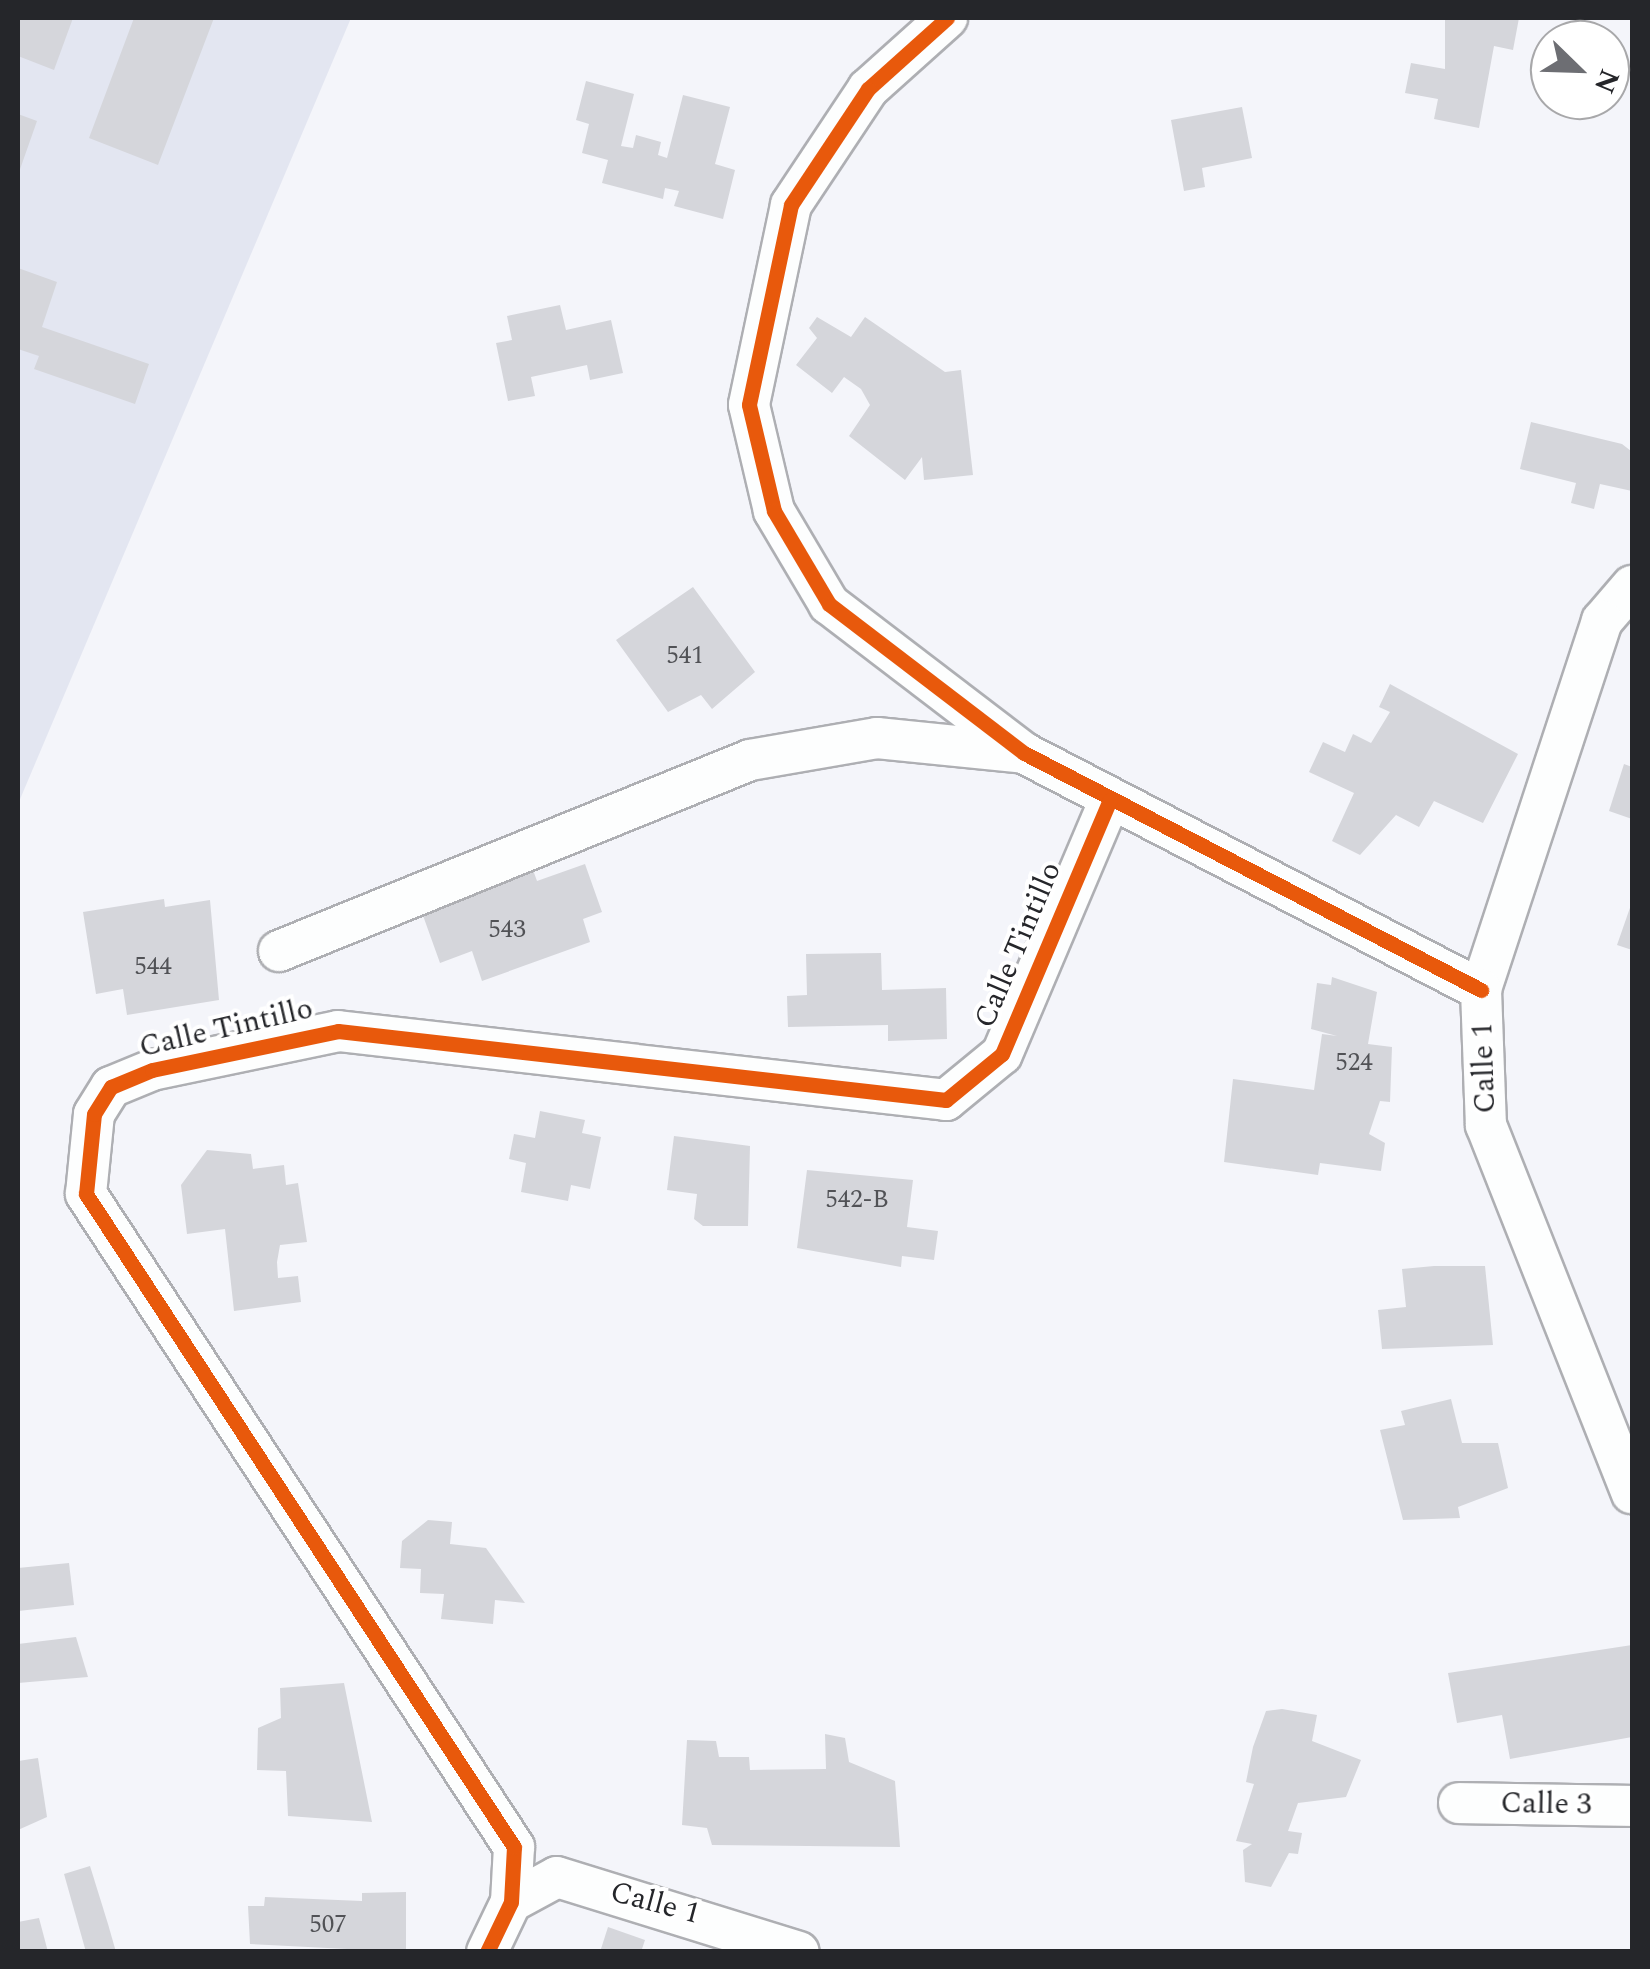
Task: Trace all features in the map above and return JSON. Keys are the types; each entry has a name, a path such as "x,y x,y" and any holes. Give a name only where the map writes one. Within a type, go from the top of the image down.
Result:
{"street":[{"path":"947,18 868,89 791,204 749,406 774,511 829,604 1024,753 1481,990"},
{"name":"Calle 1","path":"1632,586 1602,621 1481,990 1486,1124 1632,1493"},
{"path":"279,951 750,760 877,738 1024,753"},
{"name":"Calle Tintillo","path":"487,1952 512,1902 514,1847 86,1194 94,1114 110,1087 152,1070 338,1031 946,1100 1002,1054 1110,800"},
{"name":"Calle 3","path":"1459,1803 1632,1806"},
{"name":"Calle 1","path":"512,1902 558,1877 800,1952"}],"shaded area":[{"path":"18,18 351,18 18,804"}],"building":[{"path":"18,18 73,18 54,70 18,56"},
{"path":"134,18 214,18 158,165 89,138"},
{"path":"1445,18 1519,18 1513,50 1494,46 1479,128 1434,119 1438,99 1405,93 1411,63 1445,69"},
{"path":"586,81 634,94 621,146 633,148 636,135 661,142 658,155 667,158 683,95 730,107 715,164 735,170 723,219 674,206 679,191 665,188 663,199 602,183 608,160 582,153 589,124 576,120"},
{"path":"1242,107 1252,158 1202,168 1205,187 1184,191 1171,120"},
{"path":"18,114 37,121 18,175"},
{"path":"18,268 57,282 42,327 149,364 135,404 34,369 39,356 18,349"},
{"path":"560,305 566,330 611,320 623,373 590,380 587,365 531,377 535,396 508,401 496,343 512,340 507,316"},
{"path":"817,317 851,337 865,317 945,372 961,370 973,475 924,480 922,457 905,480 849,436 870,405 861,389 844,377 832,393 796,365 817,338 809,328"},
{"path":"1531,422 1622,444 1631,451 1632,491 1600,484 1594,509 1571,503 1576,483 1520,469"},
{"path":"693,587 755,672 712,709 701,695 668,712 616,640"},
{"path":"1390,684 1518,754 1483,823 1434,801 1419,827 1396,815 1360,855 1332,841 1354,793 1309,772 1323,742 1345,752 1353,734 1371,743 1390,712 1379,707"},
{"path":"1624,764 1632,767 1632,819 1609,811"},
{"path":"585,864 602,912 583,919 590,942 482,981 472,951 440,963 421,910 533,870 537,881"},
{"path":"164,899 165,907 210,900 219,1000 127,1015 123,989 96,994 83,912"},
{"path":"1632,902 1632,950 1617,945"},
{"path":"881,953 882,990 946,988 947,1039 888,1041 888,1025 788,1027 787,996 807,995 806,954"},
{"path":"1332,977 1377,992 1368,1044 1392,1047 1390,1102 1380,1101 1369,1134 1385,1143 1381,1171 1320,1163 1318,1175 1224,1162 1233,1079 1314,1090 1322,1034 1337,1036 1311,1029 1317,983 1331,985"},
{"path":"540,1111 585,1120 582,1133 601,1137 590,1189 571,1185 568,1201 521,1192 526,1163 509,1159 514,1134 535,1138"},
{"path":"674,1136 750,1146 748,1226 703,1226 694,1219 697,1194 667,1190"},
{"path":"207,1150 251,1154 253,1169 284,1165 286,1185 298,1183 307,1242 280,1245 277,1262 278,1278 298,1276 301,1302 234,1311 225,1229 187,1234 181,1185"},
{"path":"807,1170 913,1180 907,1227 938,1231 934,1260 902,1256 901,1267 797,1248"},
{"path":"1485,1266 1493,1345 1382,1349 1378,1310 1406,1307 1402,1269"},
{"path":"1451,1399 1462,1443 1498,1443 1508,1488 1458,1507 1460,1518 1403,1520 1380,1430 1405,1425 1401,1411"},
{"path":"428,1520 452,1522 450,1544 486,1548 525,1603 495,1600 493,1624 441,1619 444,1594 420,1593 421,1569 400,1568 402,1541"},
{"path":"69,1563 74,1605 18,1611 18,1568"},
{"path":"76,1637 88,1677 18,1683 18,1644"},
{"path":"1632,1645 1632,1737 1510,1759 1502,1715 1457,1723 1448,1673"},
{"path":"344,1683 372,1822 288,1816 286,1771 257,1770 258,1728 281,1718 280,1688"},
{"path":"1282,1709 1317,1715 1312,1741 1361,1760 1346,1797 1298,1803 1288,1831 1302,1833 1298,1854 1289,1853 1271,1887 1245,1882 1243,1850 1252,1844 1236,1841 1254,1784 1246,1782 1253,1747 1266,1711"},
{"path":"825,1734 845,1738 849,1762 895,1781 900,1847 712,1845 707,1828 682,1825 687,1740 716,1741 719,1757 749,1757 750,1770 826,1769"},
{"path":"38,1758 47,1817 18,1830 18,1761"},
{"path":"90,1866 116,1952 86,1952 64,1874"},
{"path":"406,1892 406,1952 250,1944 248,1906 264,1906 265,1897 362,1901 362,1893"},
{"path":"39,1918 48,1952 18,1952 18,1922"},
{"path":"608,1927 645,1940 641,1952 600,1952"}],"cycle path":[{"path":"947,18 868,89 791,205 749,405 774,511 829,604 1024,753 1481,990"},
{"path":"487,1952 511,1902 514,1847 86,1194 94,1114 111,1087 152,1070 338,1031 946,1100 1002,1054 1110,800"}]}
